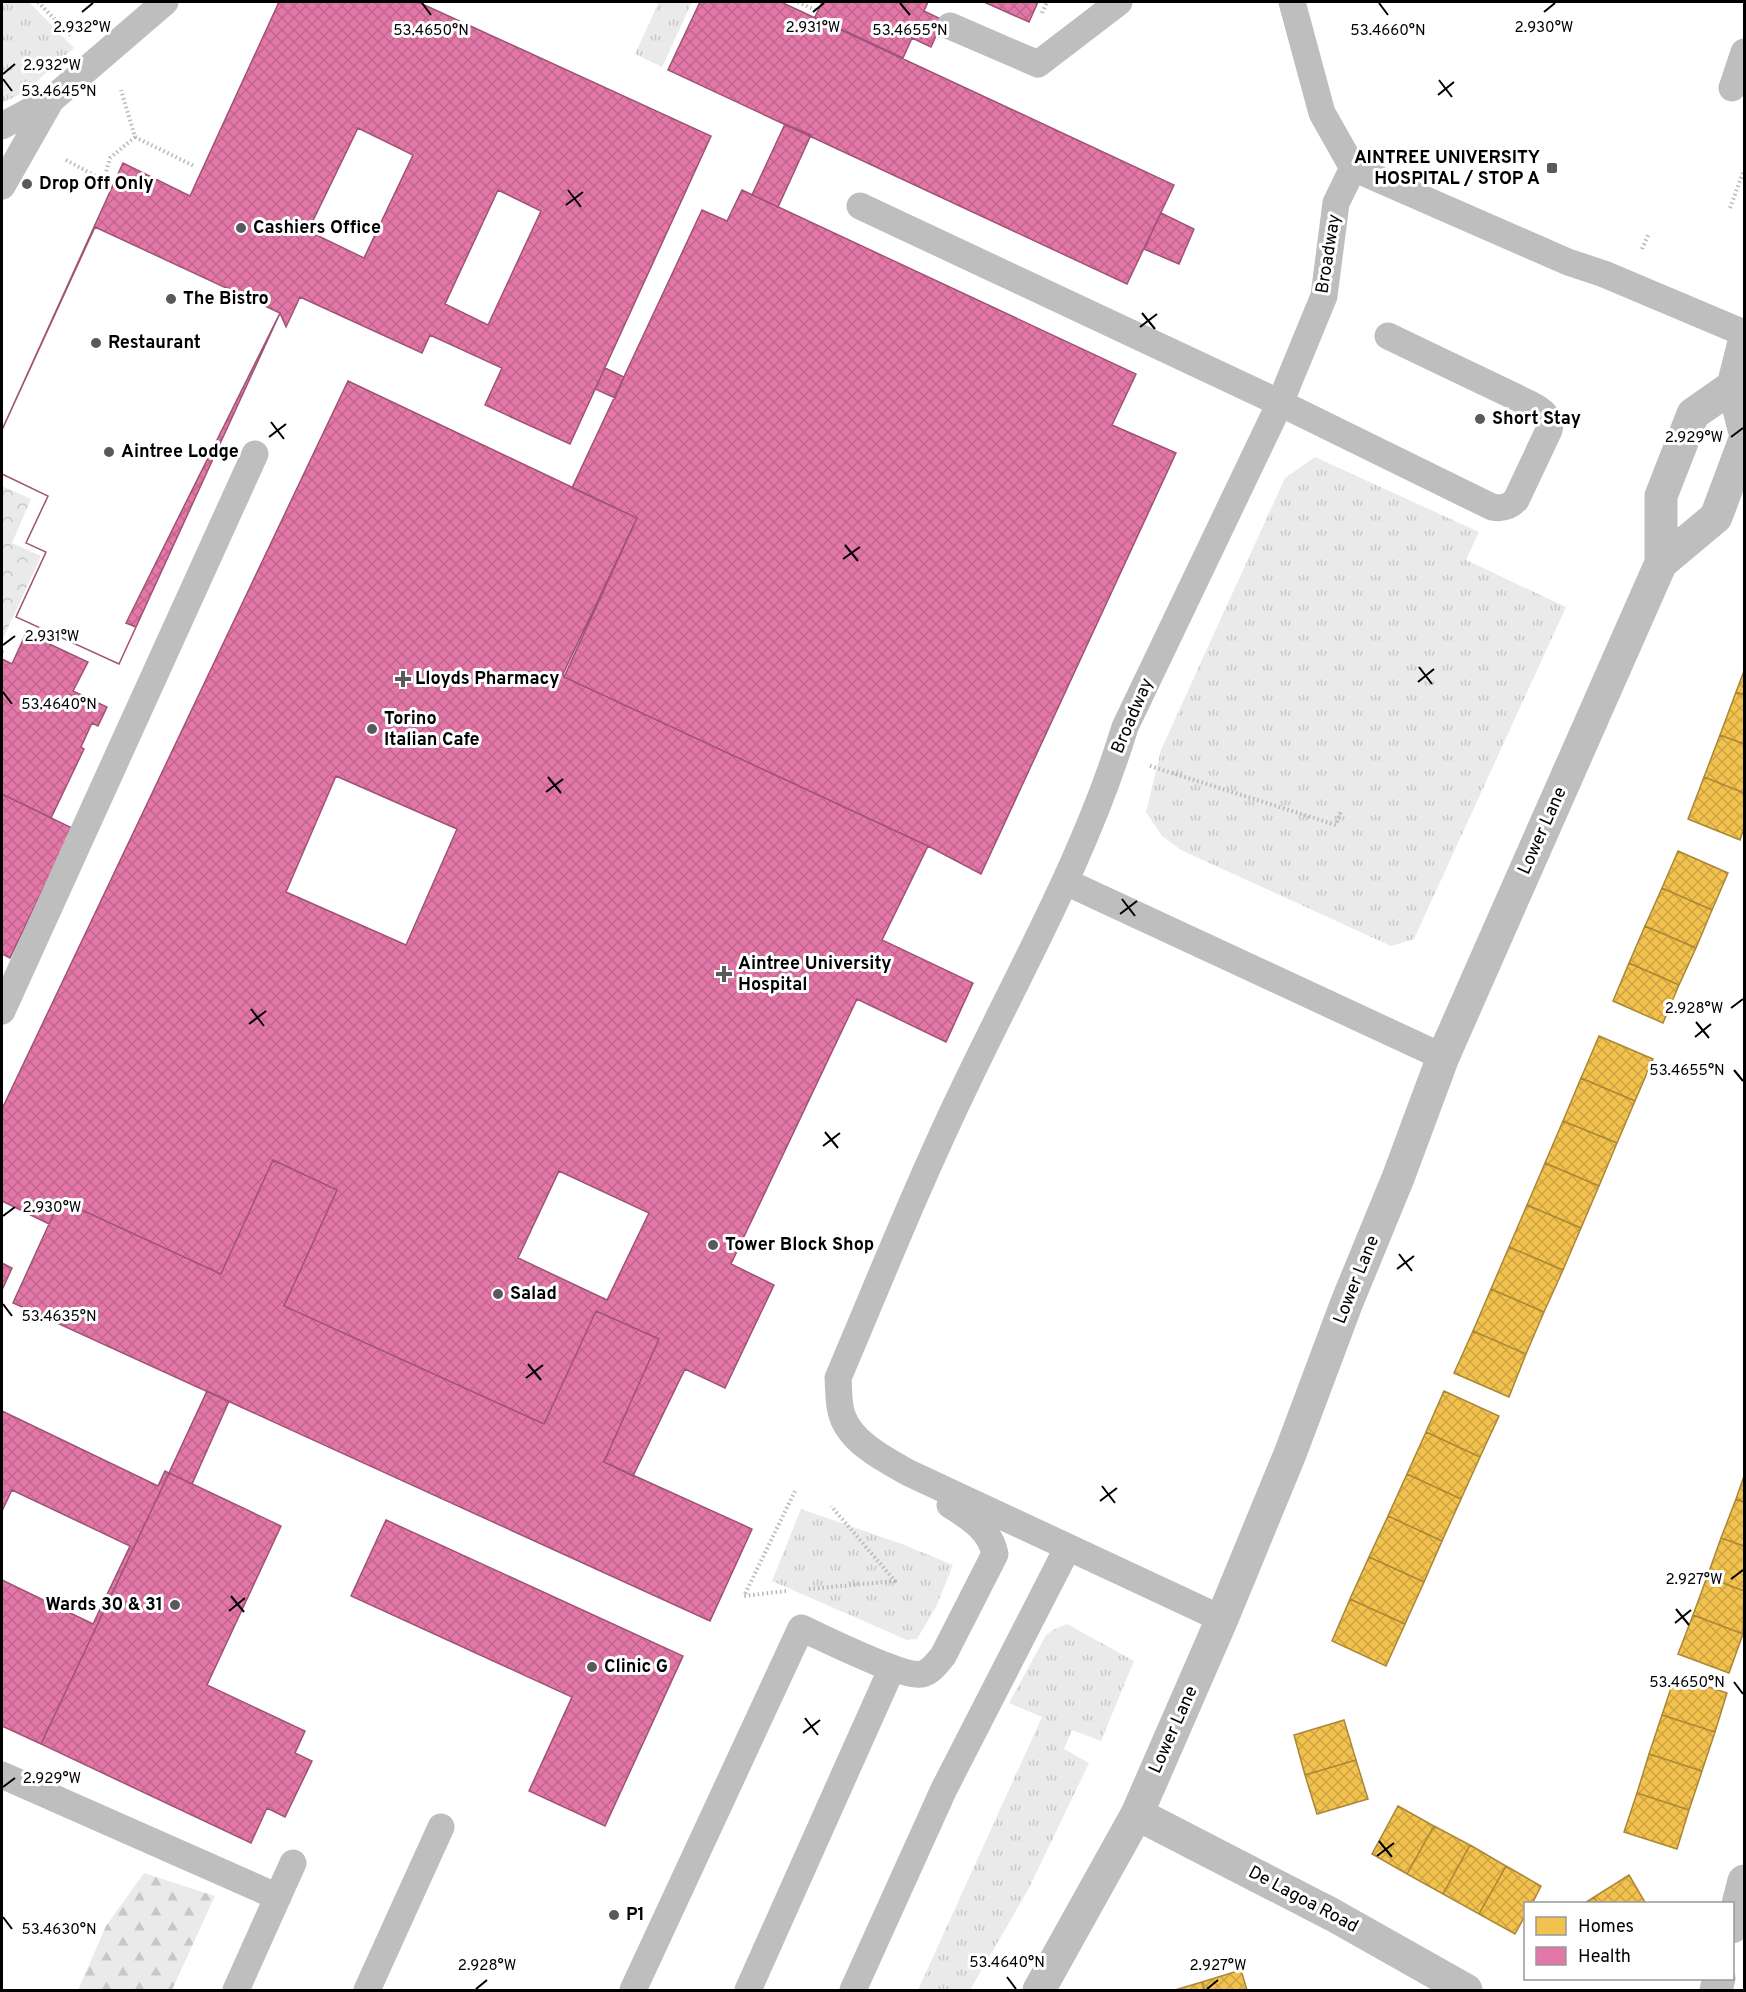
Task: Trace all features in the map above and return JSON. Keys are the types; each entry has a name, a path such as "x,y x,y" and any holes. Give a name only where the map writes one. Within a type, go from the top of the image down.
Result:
{"street":[{"path":"1744,342 1733,386 1744,429"},
{"name":"Lower Lane","path":"1039,1990 1137,1814 1222,1619 1290,1454 1443,1057 1661,563 1661,496 1693,414 1733,386"},
{"name":"Lower Lane","path":"1661,563 1716,517 1744,442"},
{"name":"De Lagoa Road","path":"1137,1814 1332,1915 1466,1990"},
{"path":"1734,1919 1744,1881"}],"lane":[{"path":"2,126 51,100 165,2"},
{"path":"950,26 1038,64 1119,2"},
{"path":"1292,2 1322,113 1353,168 1568,262 1604,274 1744,333"},
{"path":"1732,88 1744,52"},
{"path":"2,186 9,163 51,100"},
{"name":"Broadway","path":"909,1473 869,1450 848,1427 842,1415 838,1378 966,1085 1066,882 1116,756 1125,727 1280,403 1324,296 1336,203 1353,168"},
{"path":"860,206 1280,403 1492,507 1511,505 1516,500 1549,430 1551,425 1548,418 1542,410 1388,336"},
{"path":"2,1011 255,454"},
{"path":"1066,882 1443,1057"},
{"path":"909,1473 1222,1619"},
{"path":"633,1990 801,1628 901,1672 921,1674 931,1669 943,1656 995,1554 993,1542 972,1519 925,1490 909,1473"},
{"path":"853,1990 944,1789 1068,1547"},
{"path":"748,1990 892,1668"},
{"path":"2,1775 278,1897"},
{"path":"367,1990 441,1827"},
{"path":"236,1990 293,1863"}],"path":[{"path":"798,2 818,11"},
{"path":"135,137 194,166"},
{"path":"66,160 112,185"},
{"path":"1730,207 1744,170"},
{"path":"1116,756 1336,825 1341,811"},
{"path":"790,1591 744,1596 796,1489"},
{"path":"801,1590 895,1581 831,1506"}],"green space":[{"path":"2,2 29,2 74,48 25,92 2,103"},
{"path":"659,2 692,2 662,67 635,54"},
{"path":"1315,457 1479,532 1466,560 1566,607 1414,939 1391,946 1181,850 1162,836 1146,812 1161,750 1285,478"},
{"path":"2,486 31,499 12,543 41,556 2,641"},
{"path":"801,1509 902,1544 953,1565 936,1607 917,1639 907,1640 772,1581"},
{"path":"1067,1624 1134,1661 1101,1741 1072,1730 1064,1749 1089,1763 1028,1890 970,1990 918,1990 1042,1717 1009,1703 1046,1635"},
{"path":"144,1873 215,1896 172,1990 78,1990 106,1926"}],"building: Homes":[{"path":"1744,671 1744,695 1736,692"},
{"path":"1736,692 1744,695 1744,744 1720,735"},
{"path":"1720,735 1744,744 1744,793 1704,777"},
{"path":"1704,777 1744,793 1744,828 1740,840 1688,819"},
{"path":"1678,851 1728,873 1712,910 1662,888"},
{"path":"1662,888 1712,910 1696,948 1645,926"},
{"path":"1645,926 1696,948 1679,985 1629,963"},
{"path":"1629,963 1679,985 1663,1023 1613,1001"},
{"path":"1599,1036 1653,1059 1635,1101 1581,1078"},
{"path":"1581,1078 1635,1101 1617,1143 1563,1121"},
{"path":"1563,1121 1617,1143 1599,1186 1545,1163"},
{"path":"1545,1163 1599,1186 1581,1228 1527,1205"},
{"path":"1527,1205 1581,1228 1563,1270 1509,1247"},
{"path":"1509,1247 1563,1270 1544,1312 1491,1289"},
{"path":"1491,1289 1544,1312 1526,1354 1473,1331"},
{"path":"1473,1331 1526,1354 1509,1397 1454,1373"},
{"path":"1444,1391 1499,1416 1480,1457 1426,1432"},
{"path":"1426,1432 1480,1457 1461,1499 1407,1474"},
{"path":"1407,1474 1461,1499 1442,1541 1388,1516"},
{"path":"1744,1476 1744,1502 1736,1499"},
{"path":"1736,1499 1744,1502 1744,1546 1721,1538"},
{"path":"1388,1516 1442,1541 1424,1582 1369,1557"},
{"path":"1721,1538 1744,1546 1744,1591 1707,1577"},
{"path":"1369,1557 1424,1582 1405,1624 1350,1599"},
{"path":"1707,1577 1744,1591 1743,1634 1693,1615"},
{"path":"1350,1599 1405,1624 1386,1666 1332,1641"},
{"path":"1693,1615 1743,1634 1729,1673 1678,1654"},
{"path":"1675,1676 1727,1693 1715,1732 1662,1715"},
{"path":"1662,1715 1715,1732 1702,1771 1649,1754"},
{"path":"1344,1720 1356,1760 1305,1775 1294,1735"},
{"path":"1649,1754 1702,1771 1689,1810 1637,1793"},
{"path":"1356,1760 1368,1799 1317,1814 1305,1775"},
{"path":"1637,1793 1689,1810 1677,1849 1624,1832"},
{"path":"1398,1806 1434,1826 1407,1874 1372,1854"},
{"path":"1434,1826 1470,1845 1443,1894 1407,1874"},
{"path":"1470,1845 1506,1866 1479,1914 1443,1894"},
{"path":"1506,1866 1541,1886 1533,1902 1524,1902 1524,1918 1515,1934 1479,1914"},
{"path":"1629,1875 1645,1902 1597,1902 1594,1897"},
{"path":"1594,1897 1597,1902 1586,1902"},
{"path":"1241,1970 1247,1990 1204,1990 1202,1982"},
{"path":"1202,1982 1204,1990 1175,1990"}],"building: Health":[{"path":"279,2 418,2 711,136 570,444 485,405 502,368 430,335 422,353 300,297 286,327 280,313 126,623 136,627 119,664 16,617 46,552 26,543 48,496 2,474 2,430 123,163 190,196","holes":["358,128 413,155 364,258 308,231","498,190 541,211 488,325 445,304"]},
{"path":"700,2 781,2 1174,185 1127,284 668,70"},
{"path":"822,2 928,2 924,11 943,20 931,47 912,38 903,58 815,17"},
{"path":"984,2 1038,2 1029,22"},
{"path":"785,124 811,135 778,207 752,195"},
{"path":"742,190 1136,374 1112,425 1176,453 981,874 928,846 564,677 637,518 572,488 702,210 727,221"},
{"path":"1161,213 1194,229 1179,264 1144,249"},
{"name":"Aintree Lodge","path":"95,227 280,313 119,664 16,617 46,552 26,543 48,496 2,474 2,430"},
{"path":"605,368 624,377 615,398 595,389"},
{"path":"348,381 637,518 563,674 564,677 928,846 882,940 973,983 946,1042 857,999 731,1264 774,1285 725,1388 685,1369 633,1476 604,1462 659,1339 596,1311 544,1424 284,1306 337,1190 273,1160 221,1274 60,1200 49,1224 2,1201 2,1109","holes":["336,776 457,829 406,945 286,892","559,1171 649,1213 607,1300 518,1258"]},
{"path":"26,633 88,662 73,691 107,707 98,726 92,723 81,747 84,749 51,818 2,794 2,659 12,664"},
{"path":"2,794 72,828 10,958 2,954"},
{"path":"273,1160 337,1190 284,1306 544,1424 596,1311 659,1339 604,1462 752,1529 710,1621 13,1303 60,1200 221,1274"},
{"path":"2,1263 12,1268 2,1290"},
{"path":"207,1391 229,1401 192,1484 169,1473"},
{"path":"2,1411 158,1486 165,1471 169,1473 41,1744 2,1726 2,1580 93,1624 130,1546 12,1490 2,1511"},
{"name":"Wards 30 & 31","path":"169,1473 281,1526 207,1685 305,1731 295,1753 312,1761 285,1817 267,1808 251,1843 41,1744"},
{"name":"Clinic G","path":"386,1520 683,1656 605,1826 529,1791 572,1697 351,1596"}],"place":[{"name":"AINTREE UNIVERSITY HOSPITAL / STOP A","path":"1552,168"},
{"name":"Drop Off Only","path":"27,184"},
{"name":"Cashiers Office","path":"241,228"},
{"name":"The Bistro","path":"171,299"},
{"name":"Restaurant","path":"96,343"},
{"name":"Short Stay","path":"1480,419"},
{"name":"Aintree Lodge","path":"109,452"},
{"name":"Lloyds Pharmacy","path":"403,679"},
{"name":"Torino Italian Cafe","path":"372,729"},
{"name":"Aintree University Hospital","path":"724,974"},
{"name":"Tower Block Shop","path":"713,1245"},
{"name":"Salad","path":"498,1294"},
{"name":"Wards 30 & 31","path":"175,1605"},
{"name":"Clinic G","path":"592,1667"},
{"name":"P1","path":"614,1915"}]}
